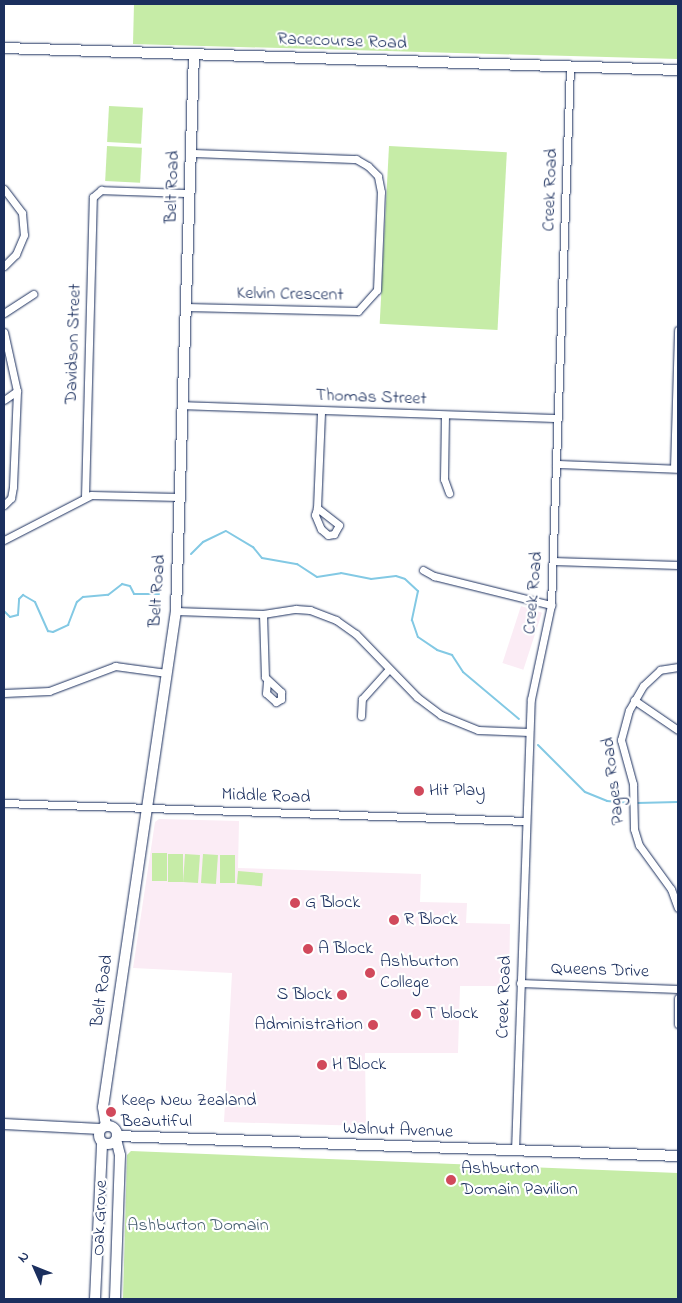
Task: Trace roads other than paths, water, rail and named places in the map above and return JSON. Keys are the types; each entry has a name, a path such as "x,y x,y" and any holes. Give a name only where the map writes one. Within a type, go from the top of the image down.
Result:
{"street":[{"name":"Racecourse Road","path":"4,48 678,70"},
{"name":"Belt Road","path":"103,1128 103,1107 176,611 194,54"},
{"name":"Creek Road","path":"515,1151 531,699 551,606 570,66"},
{"name":"Kelvin Crescent","path":"186,307 358,311 377,290 381,192 378,176 368,166 356,160 190,153"},
{"path":"4,189 22,213 24,235 16,254 4,266"},
{"name":"Davidson Street","path":"85,497 95,192 189,193"},
{"path":"4,313 33,294"},
{"path":"556,464 676,469 678,330"},
{"path":"4,332 17,391 13,487 11,498 4,505"},
{"path":"4,400 17,391"},
{"name":"Thomas Street","path":"182,405 322,412 558,418"},
{"path":"317,508 322,412"},
{"path":"445,415 444,479 449,493"},
{"path":"4,540 85,497 96,495 179,497"},
{"path":"553,561 678,565"},
{"path":"423,570 434,576 551,606"},
{"path":"176,611 263,614 296,609 327,616 356,634 417,697 441,716 478,730 529,732"},
{"path":"263,614 267,681"},
{"path":"4,693 49,691 115,666 166,673"},
{"name":"Pages Road","path":"678,667 653,674 634,700 621,740 634,799 638,845 671,889 678,908"},
{"path":"362,716 362,699 389,669"},
{"path":"634,700 678,730"},
{"name":"Middle Road","path":"4,803 526,821"},
{"name":"Queens Drive","path":"520,983 678,989"},
{"path":"678,998 678,1024"},
{"path":"4,1124 114,1128 117,1138 110,1145 102,1143 98,1138 103,1128"},
{"name":"Walnut Avenue","path":"117,1138 678,1156"},
{"name":"Oak Grove","path":"115,1299 120,1155 117,1138"},
{"path":"120,1155 140,1138"},
{"name":"Oak Grove","path":"95,1299 102,1143"}],"waterway":[{"path":"191,554 203,542 226,531 253,547 262,558 297,564 317,577 341,573 371,579 396,576 405,579 418,591 412,620 418,637 437,650 452,655 463,672 519,719"},
{"path":"4,611 10,617 18,615 19,599 23,595 35,602 48,631 53,632 68,625 77,602 83,597 108,595 122,584 130,586 134,594 159,594"},
{"path":"538,745 585,792 607,801 632,803"},
{"path":"637,803 678,802"}],"place":[{"name":"Hit Play","path":"419,791"},
{"name":"G Block","path":"295,903"},
{"name":"R Block","path":"394,920"},
{"name":"A Block","path":"308,949"},
{"name":"Ashburton College","path":"370,973"},
{"name":"S Block","path":"342,995"},
{"name":"T block","path":"416,1014"},
{"name":"Administration","path":"373,1025"},
{"name":"H Block","path":"322,1065"},
{"name":"Keep New Zealand Beautiful","path":"111,1112"},
{"name":"Ashburton Domain Pavilion","path":"451,1180"}],"park label":[{"name":"Ashburton Domain","path":"198,1226"}]}
